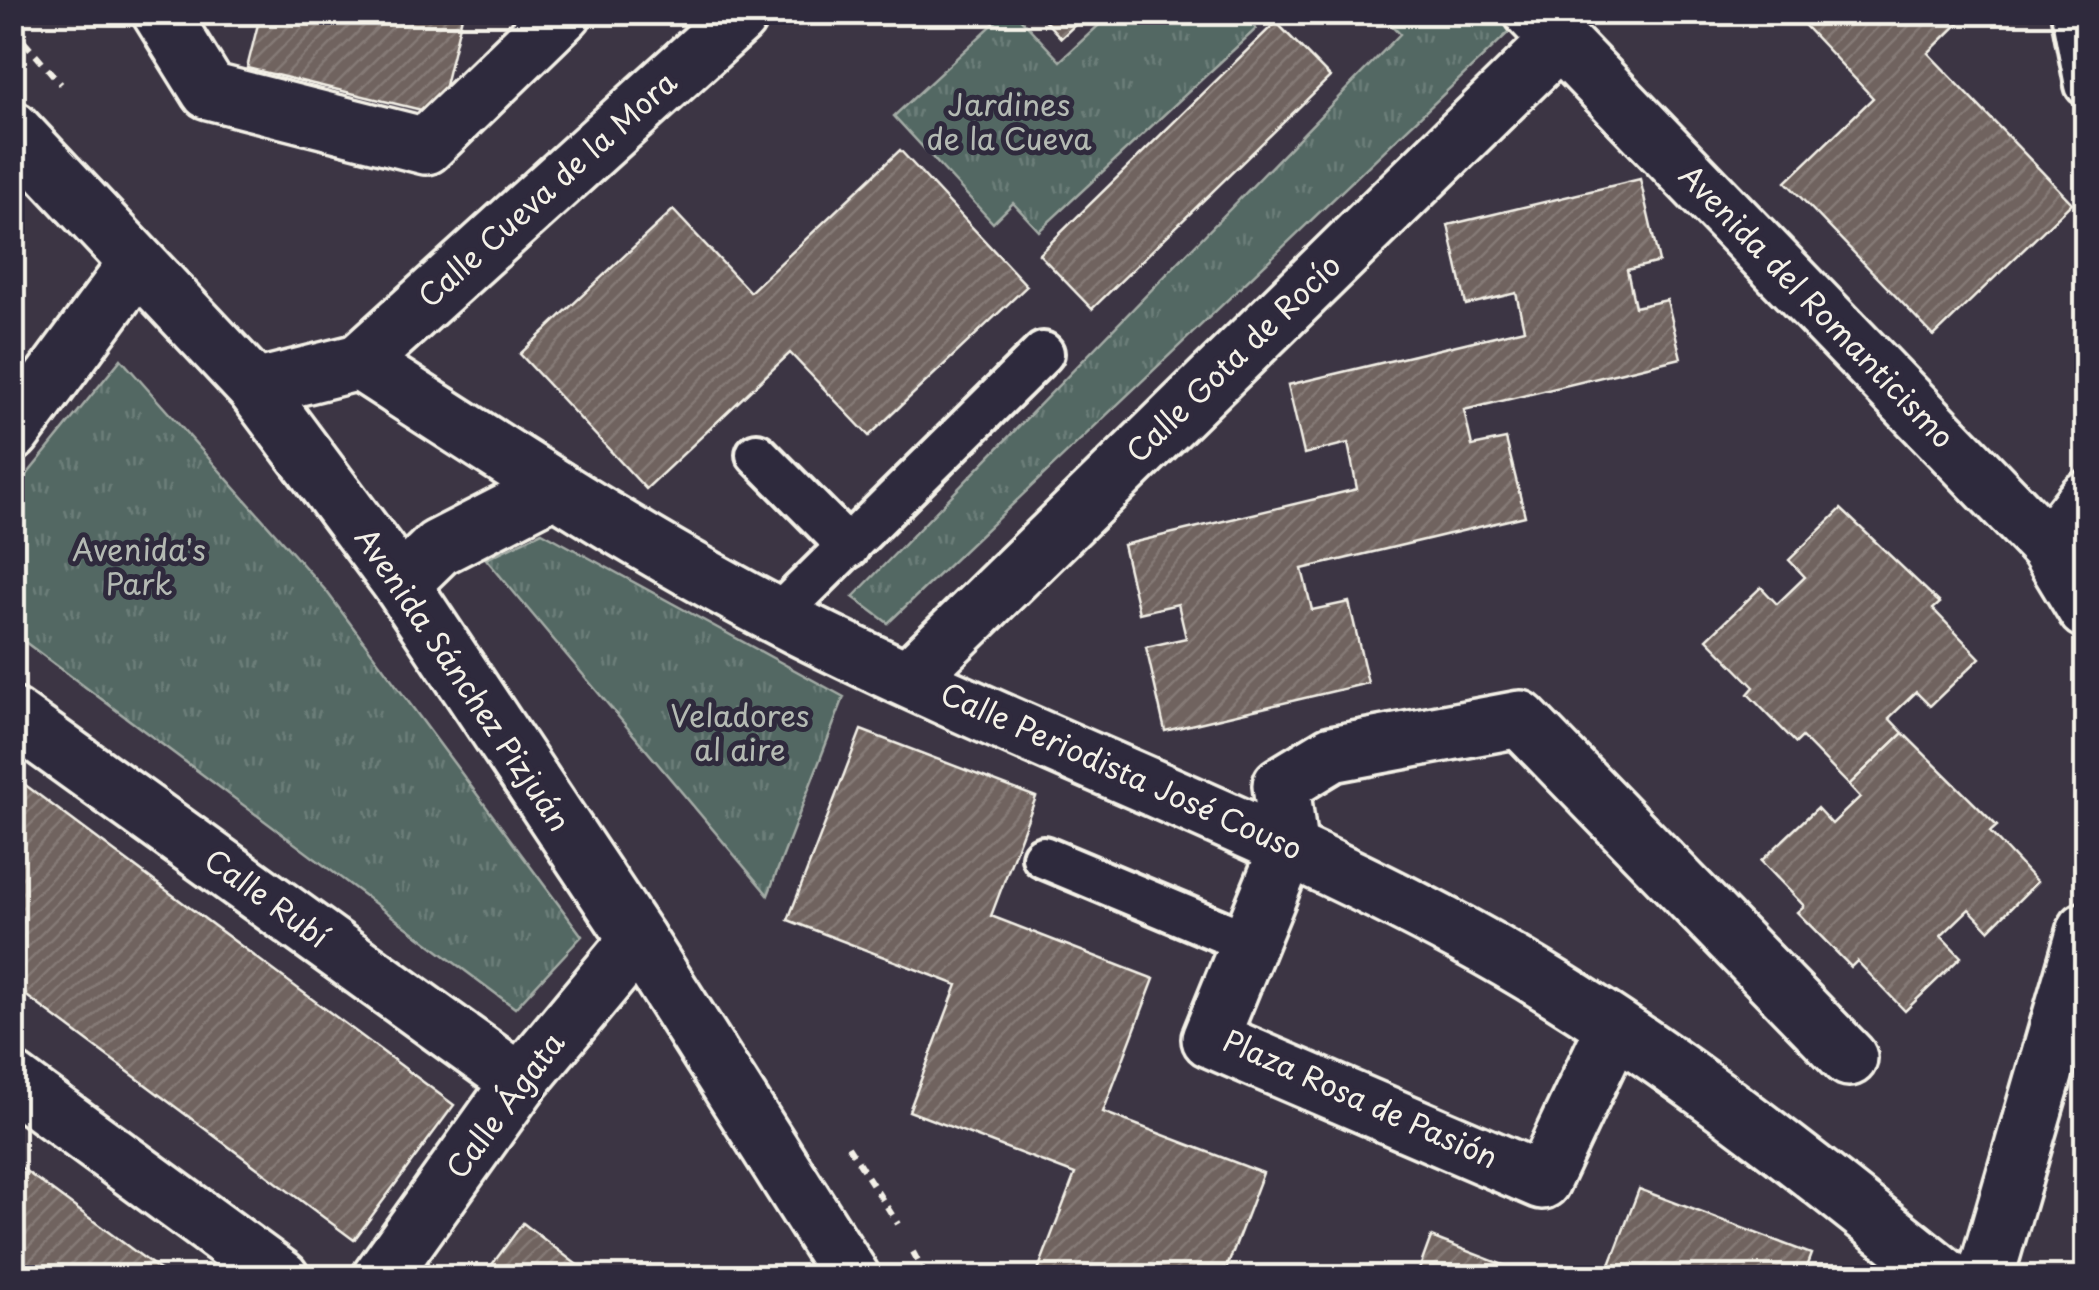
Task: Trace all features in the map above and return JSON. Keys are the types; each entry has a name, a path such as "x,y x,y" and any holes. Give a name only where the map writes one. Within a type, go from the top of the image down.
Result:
{"street":[{"path":"160,12 209,91 426,146 564,12"},
{"name":"Calle Cueva de la Mora","path":"359,362 738,18"},
{"name":"Avenida del Romanticismo","path":"1546,27 2048,547 2086,610"},
{"name":"Calle Gota de Rocío","path":"910,678 1546,27"},
{"name":"Avenida Sánchez Pizjuán","path":"12,128 255,388 401,584 638,940 852,1278"},
{"path":"12,432 136,265"},
{"path":"255,388 359,362"},
{"name":"Calle Periodista José Couso","path":"359,362 554,488 778,615 910,678 1289,845 1469,938 1614,1028 1748,1120 1947,1278"},
{"path":"401,584 438,548 554,488"},
{"path":"2048,547 2086,499"},
{"name":"Calle Rubí","path":"12,716 520,1082"},
{"name":"Plaza Rosa de Pasión","path":"1614,1028 1542,1181 1210,1039 1289,845 1281,785 1332,754 1520,719 1849,1058"},
{"path":"1985,1278 2086,930"},
{"name":"Calle Ágata","path":"380,1278 520,1082 638,940"},
{"path":"12,1081 281,1278"}],"lane":[{"path":"2072,12 2086,84"},
{"path":"778,615 1042,353"},
{"path":"757,454 849,546"},
{"path":"1043,857 1249,943"}],"green space":[{"name":"Jardines de la Cueva","path":"1005,13 1015,13 1060,61 1112,13 1241,13 1256,29 1039,231 1013,203 993,223 894,116"},
{"path":"1380,13 1493,13 1510,31 888,623 853,597 1400,34"},
{"name":"Avenida's Park","path":"121,359 327,592 582,936 515,1008 13,633 13,492"},
{"name":"Veladores al aire","path":"542,532 844,697 768,895 486,559"}],"building":[{"path":"261,12 463,12 438,114 247,68"},
{"path":"1037,12 1089,12 1061,38"},
{"path":"1792,12 1970,12 1928,53 2072,203 1934,336 1786,182 1873,98"},
{"path":"1276,22 1330,77 1092,309 1039,254"},
{"path":"900,150 1027,286 869,436 790,353 646,489 520,354 673,210 750,292"},
{"path":"1640,179 1659,262 1627,270 1635,307 1667,300 1681,358 1464,410 1472,446 1506,439 1525,516 1302,569 1312,610 1349,602 1368,683 1165,731 1146,647 1186,638 1178,604 1139,613 1123,545 1357,489 1348,443 1304,454 1288,385 1524,329 1516,293 1466,305 1448,225"},
{"path":"1841,509 1940,603 1933,609 1980,658 1930,706 1916,692 1889,718 1903,733 1849,785 1802,737 1796,743 1748,694 1754,687 1707,639 1761,587 1777,604 1805,577 1789,560"},
{"path":"861,730 1036,797 991,916 1154,979 1103,1112 1263,1173 1223,1278 1035,1278 1075,1174 909,1111 957,985 788,920"},
{"path":"1903,733 1997,826 1990,832 2037,882 1989,930 1969,909 1941,936 1961,957 1905,1011 1857,961 1851,967 1797,912 1804,906 1761,861 1817,808 1832,824 1860,797 1849,785"},
{"path":"12,775 454,1105 354,1240 12,985"},
{"path":"12,1161 171,1278 12,1278"},
{"path":"1639,1189 1811,1254 1802,1278 1605,1278"},
{"path":"523,1223 594,1278 482,1278"},
{"path":"1431,1237 1537,1278 1416,1278"}]}
